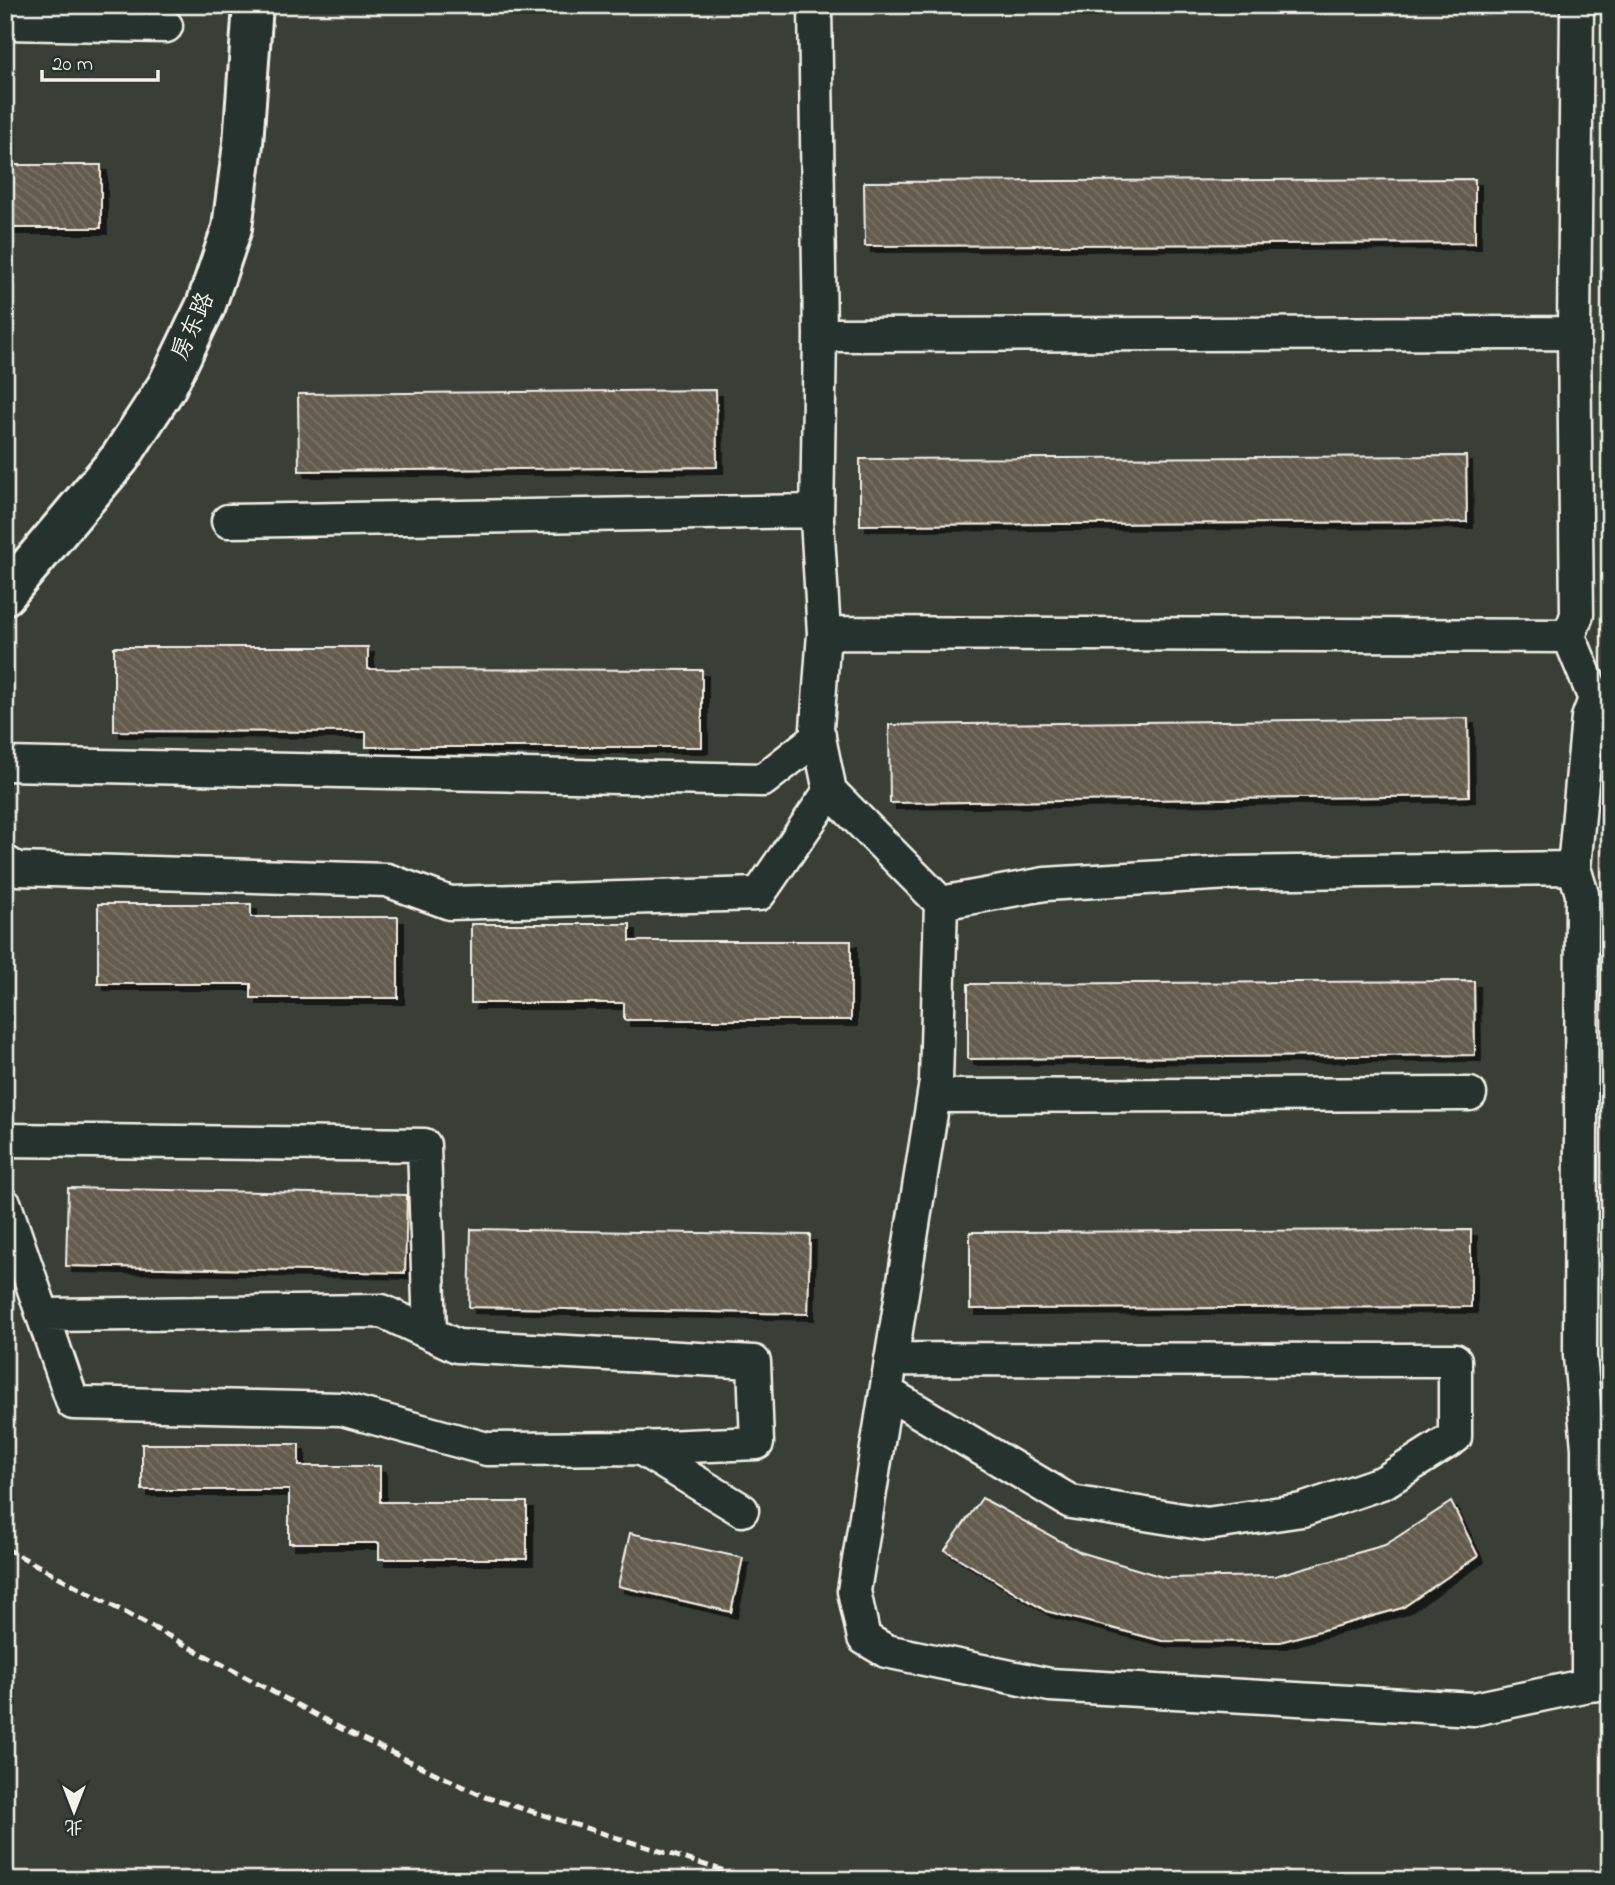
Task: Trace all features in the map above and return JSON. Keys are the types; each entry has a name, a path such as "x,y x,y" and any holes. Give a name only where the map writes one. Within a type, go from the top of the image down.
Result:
{"main road":[{"name":"房东路","path":"5,595 120,458 167,386 206,305 232,228 243,144 253,5"}],"street":[{"path":"815,5 820,335 817,510 824,633 818,736 830,791 942,903 936,1082 854,1591 864,1638 886,1651 1049,1685 1474,1709 1599,1684 1588,1448 1580,1356 1582,894 1574,868 1588,718 1603,699 1569,636 1577,615 1574,333 1577,5"},
{"path":"5,23 166,26"},
{"path":"820,335 1574,333"},
{"path":"228,522 817,510"},
{"path":"824,633 1569,636"},
{"path":"5,764 763,780 818,736"},
{"path":"5,862 18,869 387,880 450,903 759,894 830,791"},
{"path":"942,903 1045,884 1203,875 1574,868"},
{"path":"934,1096 1470,1094"},
{"path":"5,1139 424,1145 430,1333"},
{"path":"5,1205 73,1403 342,1409 487,1449 640,1448 757,1443 754,1362 457,1346 382,1311 43,1315"},
{"path":"886,1392 1071,1502 1208,1524 1302,1510 1384,1482 1455,1437 1455,1360 891,1359"},
{"path":"640,1448 742,1510"}],"building":[{"path":"5,165 101,165 101,228 5,228"},
{"path":"1475,179 1475,243 865,246 864,182"},
{"path":"716,390 717,467 299,471 298,394"},
{"path":"1466,456 1467,522 860,525 860,459"},
{"path":"114,647 368,647 368,669 702,670 702,747 366,747 366,732 114,731"},
{"path":"1468,718 1469,796 890,803 889,725"},
{"path":"98,904 251,904 251,917 398,917 398,998 251,998 251,984 98,984"},
{"path":"471,924 630,924 630,941 851,941 851,1020 624,1020 624,1003 471,1003"},
{"path":"1474,981 1475,1055 968,1059 968,984"},
{"path":"68,1188 407,1195 405,1273 66,1266"},
{"path":"471,1229 810,1235 808,1314 469,1307"},
{"path":"1471,1230 1471,1307 970,1309 970,1232"},
{"path":"142,1444 299,1444 299,1466 380,1466 380,1502 527,1502 527,1559 379,1559 379,1543 289,1543 289,1490 142,1490"},
{"path":"982,1498 1080,1552 1166,1578 1275,1576 1385,1545 1451,1502 1478,1556 1402,1608 1280,1642 1162,1641 1046,1611 945,1550"},
{"path":"630,1533 743,1558 731,1612 618,1586"}],"railway":[{"path":"5,1548 342,1729 485,1797 754,1880"}]}
